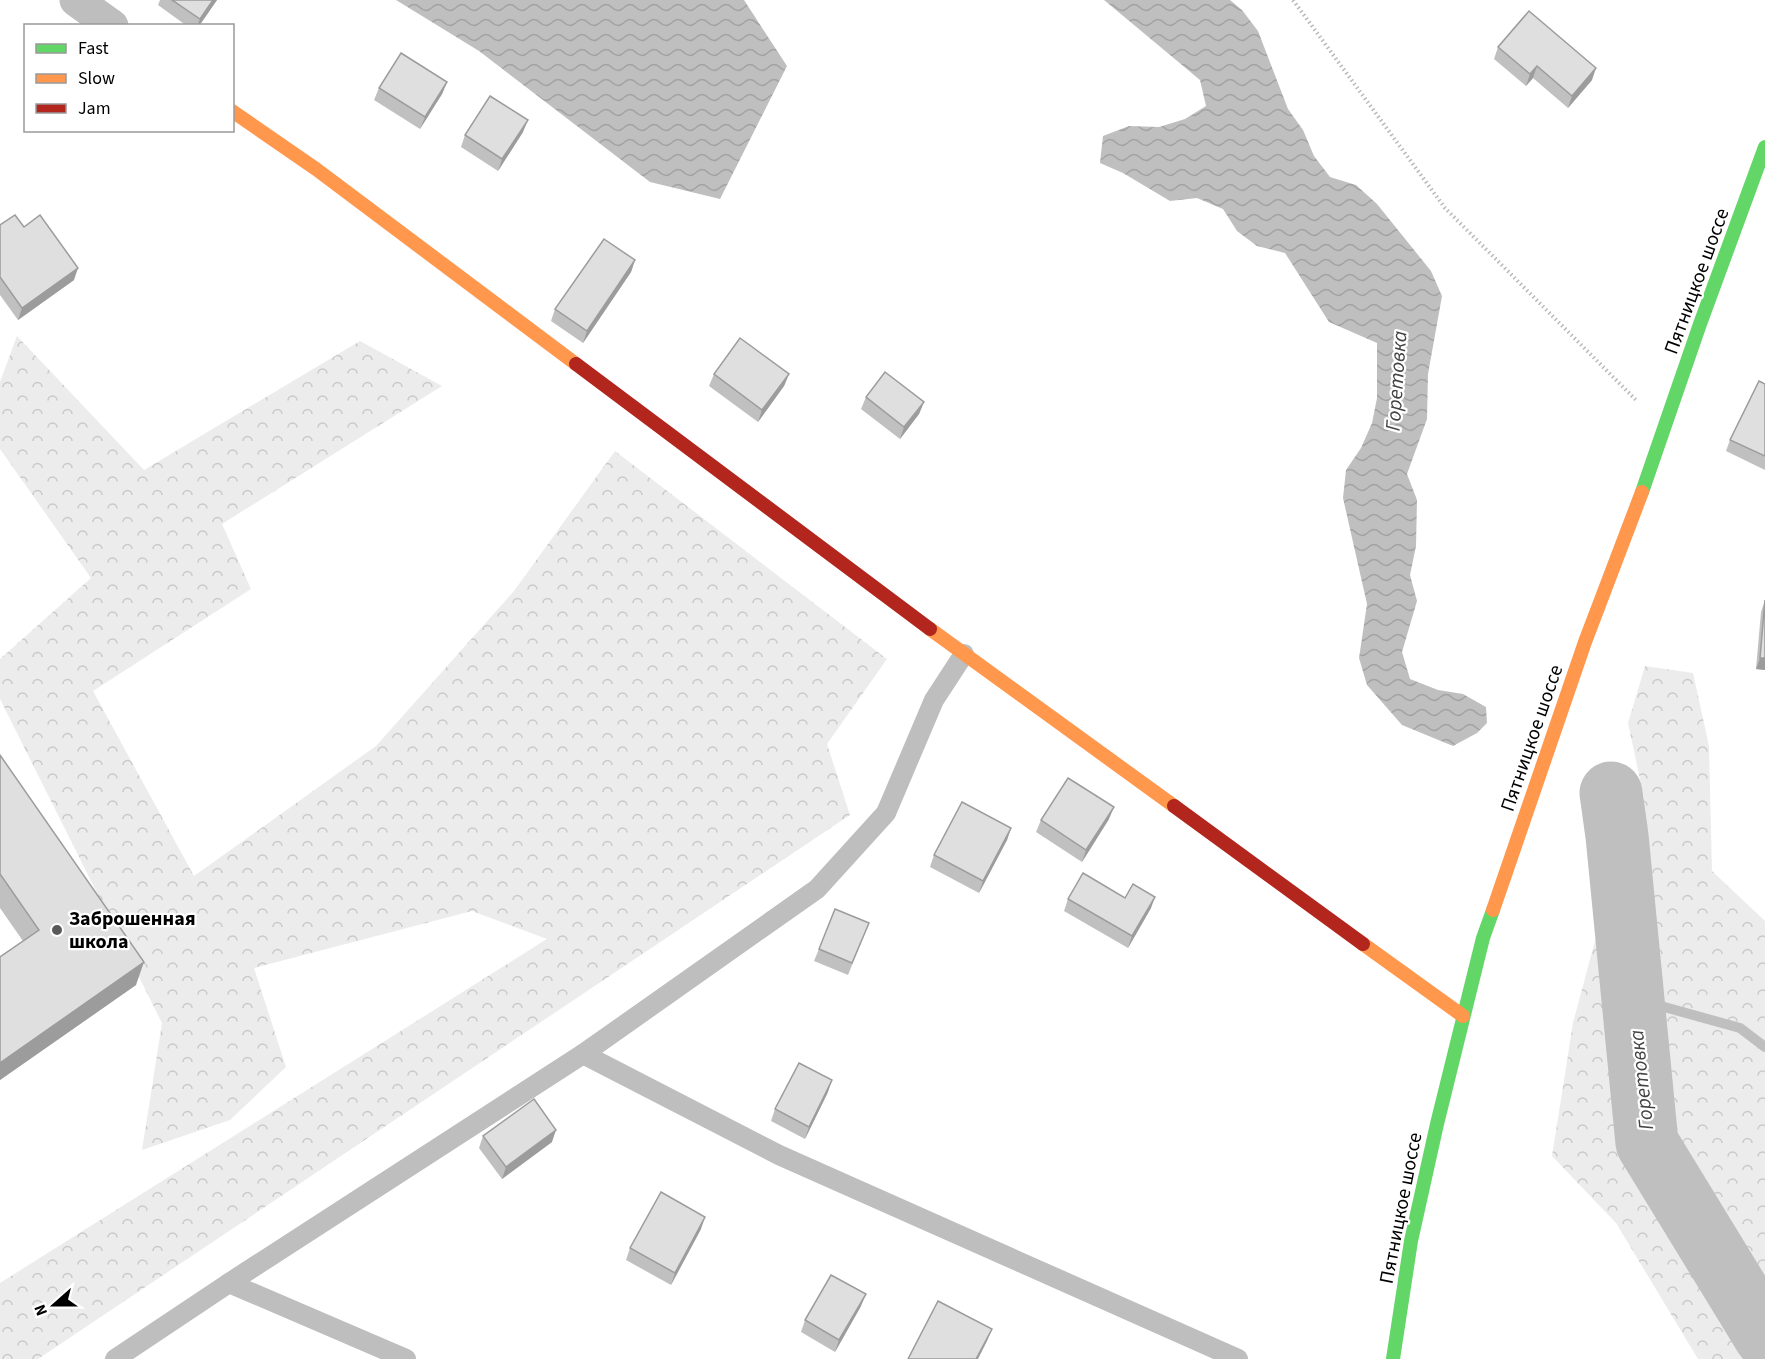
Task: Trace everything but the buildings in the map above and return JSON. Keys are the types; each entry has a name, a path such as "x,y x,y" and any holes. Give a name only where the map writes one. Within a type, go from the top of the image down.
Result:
{"street":[{"path":"76,0 109,24"},
{"path":"234,112 325,176 964,654 1463,1016"},
{"name":"Пятницкое шоссе","path":"1393,1359 1412,1241 1437,1124 1483,938 1585,642 1635,513 1704,313 1765,147"}],"lane":[{"path":"115,1359 583,1054 817,889 886,813 934,700 964,654"},
{"path":"583,1054 779,1155 1238,1359"},
{"path":"229,1283 406,1359"}],"path":[{"path":"1293,0 1444,208 1664,429"}],"green space":[{"path":"17,336 144,470 360,341 442,386 222,524 251,589 93,691 194,876 376,746 514,591 615,451 887,659 827,744 850,815 38,1359 0,1359 0,1283 547,939 472,911 254,968 286,1067 230,1120 142,1150 162,1023 0,699 0,659 91,578 0,449 0,382"},
{"path":"1645,666 1693,673 1709,746 1712,871 1765,921 1765,1359 1698,1359 1616,1223 1552,1156 1573,1023 1615,866 1644,798 1628,723"}],"water":[{"path":"396,0 744,0 787,66 720,199 650,182 479,51"},
{"path":"1104,0 1230,0 1242,10 1258,31 1288,109 1303,130 1314,156 1330,177 1356,185 1377,204 1431,271 1442,296 1428,374 1427,419 1407,474 1417,500 1416,546 1410,575 1417,601 1402,652 1410,679 1438,690 1463,694 1486,707 1487,723 1477,733 1453,746 1402,725 1367,685 1359,658 1367,604 1343,498 1346,470 1361,448 1372,423 1377,398 1377,343 1329,322 1285,253 1257,246 1237,231 1223,209 1197,198 1170,201 1123,173 1100,163 1103,136 1129,126 1159,127 1185,119 1206,106 1200,80"}],"waterway":[{"name":"Горетовка","path":"1611,793 1647,1143 1765,1336"},
{"path":"1632,998 1740,1028 1765,1047"}],"traffic: fast":[{"path":"1642,492 1765,147"},
{"path":"1393,1359 1411,1241 1437,1124 1483,938 1493,910"}],"traffic: slow":[{"path":"234,112 316,169 576,364"},
{"path":"1493,910 1585,642 1642,492"},
{"path":"930,629 1174,806"},
{"path":"1363,944 1463,1016"}],"traffic: jam":[{"path":"576,364 930,629"},
{"path":"1174,806 1363,944"}],"place":[{"name":"Заброшенная школа","path":"57,930"}]}
